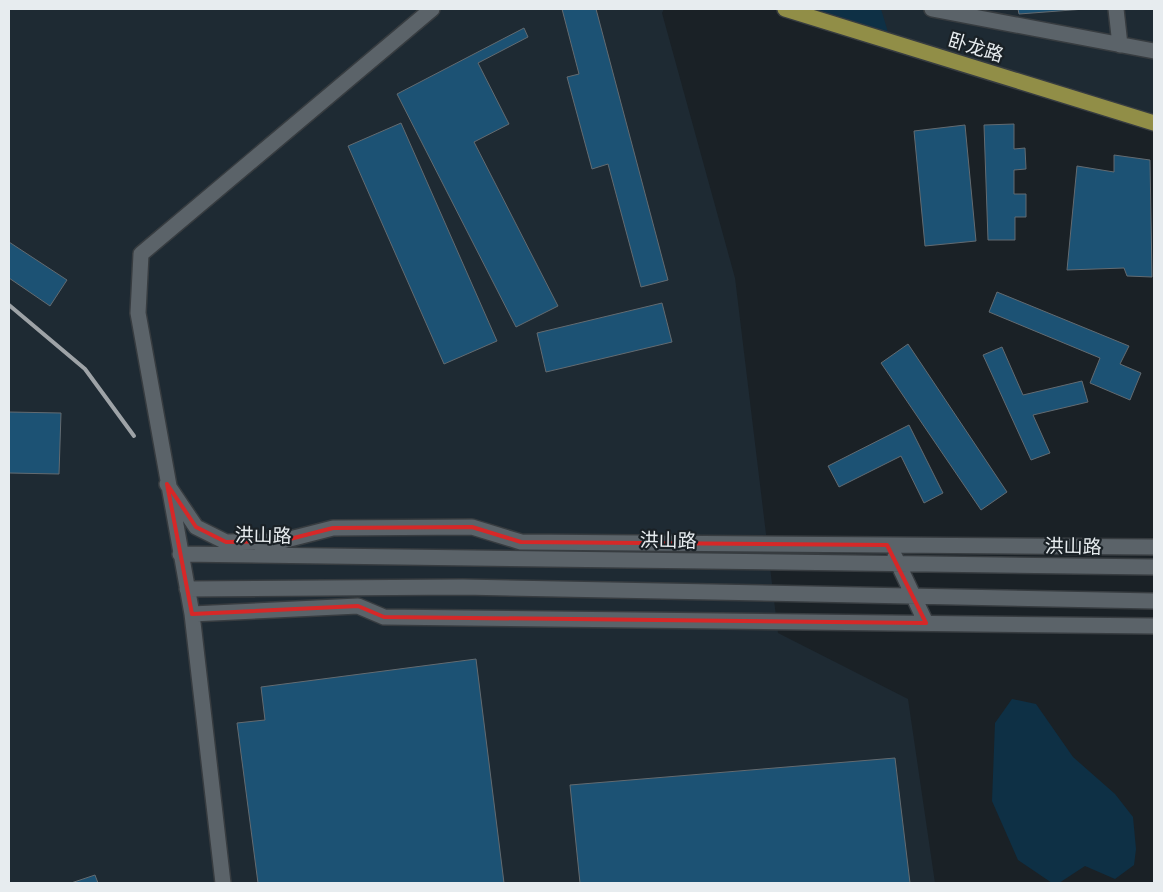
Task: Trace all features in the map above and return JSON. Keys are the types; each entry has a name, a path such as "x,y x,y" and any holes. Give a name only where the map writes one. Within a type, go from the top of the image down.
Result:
{"main road":[{"name":"卧龙路","path":"785,9 1154,124"}],"street":[{"path":"223,883 192,614 167,484 138,313 141,254 432,9"},
{"path":"932,9 1007,16 1120,45 1154,51"},
{"path":"1116,9 1120,45"},
{"path":"167,484 196,527 226,542 282,542 333,528 472,527 521,542 1154,548"},
{"path":"887,545 926,623"},
{"name":"洪山路","path":"180,554 1154,567"},
{"path":"187,589 463,588 1154,601"},
{"path":"192,614 358,606 384,617 1154,626"}],"highlighted area":[{"path":"167,484 196,527 226,542 282,541 333,528 472,527 521,542 887,545 926,623 384,617 358,606 192,614"}],"shaded area":[{"path":"9,9 664,9 662,13 735,278 778,633 908,699 935,883 9,883"},
{"path":"785,9 1154,9 1154,123"},
{"path":"796,9 881,9 891,42"},
{"path":"1012,699 1036,704 1073,757 1115,794 1133,817 1136,849 1134,865 1115,879 1085,866 1059,883 1052,883 1018,860 992,801 995,723"}],"building":[{"path":"562,9 596,9 668,280 641,287 608,164 592,169 567,77 579,74"},
{"path":"1018,9 1085,9 1019,14"},
{"path":"524,28 528,37 478,63 509,124 474,142 558,306 516,327 397,94"},
{"path":"401,123 497,341 444,364 348,146"},
{"path":"1014,124 1014,149 1025,148 1026,169 1014,170 1014,194 1026,194 1026,217 1015,217 1015,240 988,240 984,125"},
{"path":"965,125 976,241 925,246 914,131"},
{"path":"1114,155 1150,160 1152,277 1127,276 1124,268 1067,270 1077,166 1114,172"},
{"path":"9,242 67,280 50,306 9,278"},
{"path":"997,292 1129,346 1120,364 1141,373 1130,400 1090,383 1100,358 989,312"},
{"path":"662,303 672,342 546,372 537,333"},
{"path":"908,344 1007,492 981,510 881,363"},
{"path":"1002,347 1023,395 1082,381 1088,402 1033,415 1050,453 1031,460 983,355"},
{"path":"9,412 61,413 59,474 9,473"},
{"path":"909,425 943,493 924,503 901,456 839,487 828,466"},
{"path":"476,659 504,883 258,883 237,723 265,720 261,687"},
{"path":"895,758 910,883 580,883 570,785"},
{"path":"95,875 98,883 71,883"}],"railway":[{"path":"9,305 85,369 134,436"}]}
